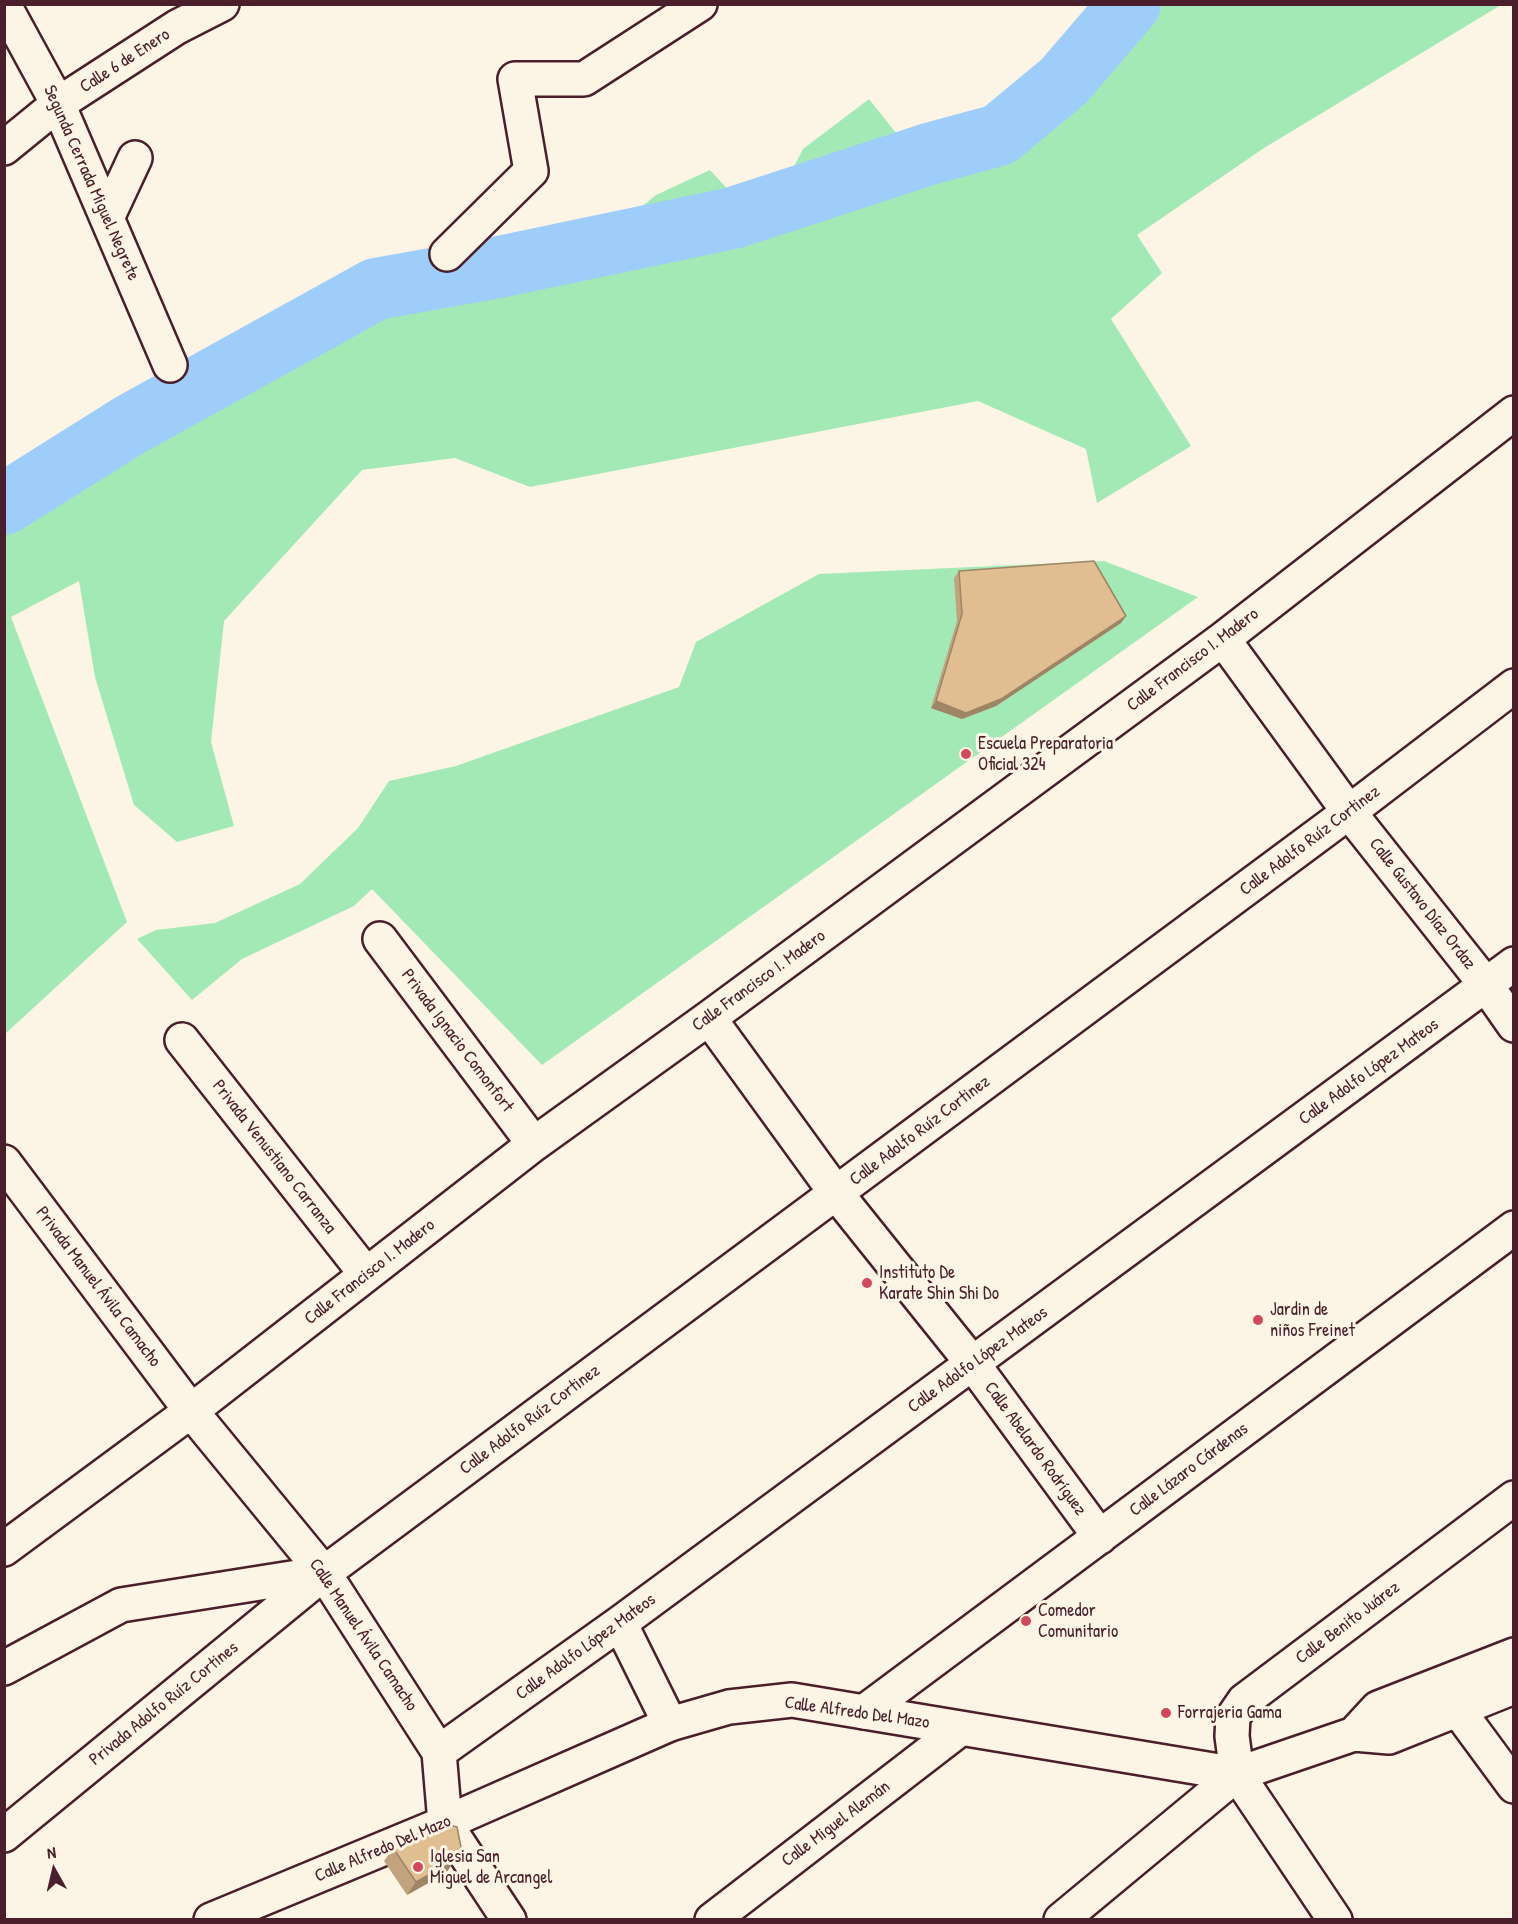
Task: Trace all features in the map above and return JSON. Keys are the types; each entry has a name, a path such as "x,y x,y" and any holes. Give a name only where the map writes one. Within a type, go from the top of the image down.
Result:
{"street":[{"name":"Calle 6 de Enero","path":"4,148 58,104 177,27 222,4"},
{"path":"447,254 531,171 514,79 584,79 700,4"},
{"name":"Segunda Cerrada Miguel Negrete","path":"4,5 58,104 171,365"},
{"path":"107,218 135,158"},
{"name":"Calle Francisco I. Madero","path":"6,1544 191,1411 534,1144 1223,639 1514,413"},
{"name":"Calle Gustavo Díaz Ordaz","path":"1223,639 1349,812 1514,1025"},
{"name":"Calle Adolfo Ruíz Cortinez","path":"324,1573 1349,812 1514,686"},
{"name":"Privada Ignacio Comonfort","path":"380,939 534,1144"},
{"name":"Calle Adolfo López Mateos","path":"439,1752 620,1623 1514,964"},
{"name":"Calle Abelardo Rodríguez","path":"709,1017 836,1193 973,1364 1100,1536"},
{"name":"Privada Venustiano Carranza","path":"182,1040 366,1274"},
{"name":"Privada Manuel Ávila Camacho","path":"4,1162 191,1411"},
{"name":"Calle Lázaro Cárdenas","path":"864,1712 1514,1228"},
{"name":"Calle Manuel Ávila Camacho","path":"191,1411 324,1573 439,1752 445,1823"},
{"name":"Calle Benito Juárez","path":"1237,1774 1232,1736 1233,1717 1244,1701 1514,1498"},
{"path":"4,1668 121,1605 324,1573"},
{"name":"Privada Adolfo Ruíz Cortines","path":"4,1835 324,1573"},
{"path":"620,1623 670,1724"},
{"name":"Calle Alfredo Del Mazo","path":"1354,1734 1378,1708 1514,1655"},
{"name":"Calle Alfredo Del Mazo","path":"226,1917 670,1724 729,1707 792,1700 1237,1774 1354,1734 1389,1737 1514,1687"},
{"path":"1458,1710 1514,1786"},
{"name":"Calle Miguel Alemán","path":"712,1920 960,1729"},
{"path":"1061,1920 1237,1774 1335,1920"},
{"path":"445,1823 509,1920"}],"green space":[{"path":"1115,5 1501,5 1264,148 1137,235 1162,273 1111,319 1191,446 1097,503 1086,449 978,401 530,487 455,458 362,470 224,621 211,742 234,826 177,842 134,805 95,677 79,581 11,617 127,922 5,1034 5,514 173,428 345,322 547,284 656,195 710,170 734,196 783,188 803,149 869,99 924,168 995,123"},
{"path":"1104,561 1198,597 542,1065 372,889 354,906 242,959 192,1000 137,939 156,930 215,923 300,884 358,828 389,781 456,766 679,687 696,642 819,574"}],"building":[{"path":"1094,561 1126,616 1001,699 966,713 936,701 962,614 959,571"},
{"name":"Iglesia San Miguel de Arcangel","path":"446,1824 457,1827 461,1847 455,1860 416,1882 393,1848 416,1835"}],"waterway":[{"path":"4,504 130,425 376,289 499,267 733,218 929,154 999,135 1064,81 1130,4"}],"place":[{"name":"Escuela Preparatoria Oficial 324","path":"966,754"},
{"name":"Instituto De Karate Shin Shi Do","path":"867,1283"},
{"name":"Jardin de niños Freinet","path":"1258,1320"},
{"name":"Comedor Comunitario","path":"1026,1621"},
{"name":"Forrajeria Gama","path":"1166,1713"},
{"name":"Iglesia San Miguel de Arcangel","path":"418,1867"}]}
